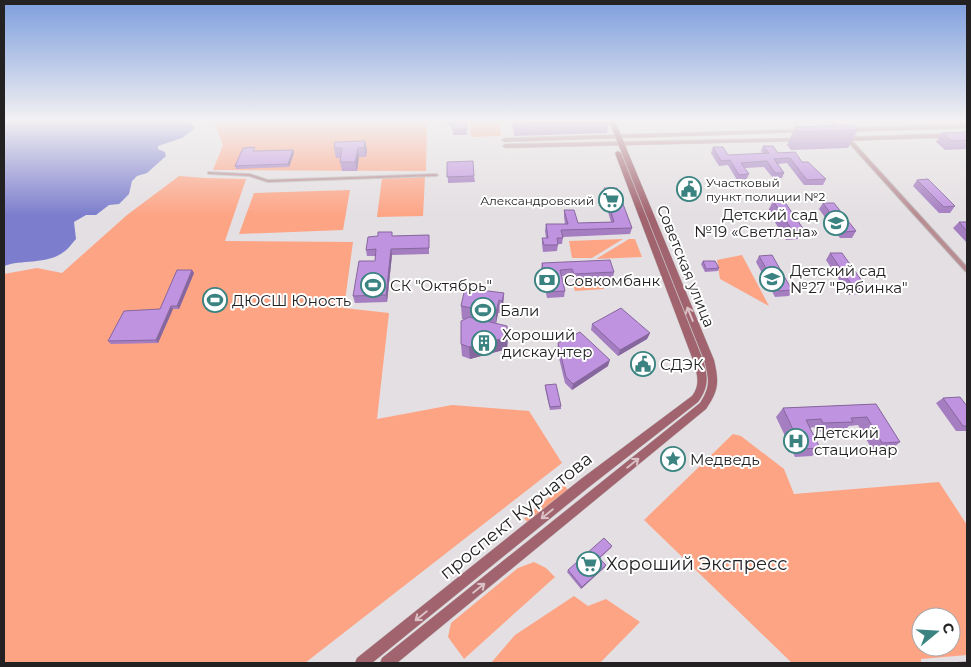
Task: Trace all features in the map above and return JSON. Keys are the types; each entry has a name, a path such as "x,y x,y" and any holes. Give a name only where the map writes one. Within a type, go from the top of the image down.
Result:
{"main road":[{"name":"Советская улица","path":"622,152 698,360 703,383"},
{"name":"Советская улица","path":"623,152 708,360 717,391"},
{"path":"698,360 708,360"},
{"path":"703,383 717,391 699,403 703,383"},
{"name":"проспект Курчатова","path":"362,663 585,483 699,403"},
{"name":"проспект Курчатова","path":"387,663 596,494 699,403"},
{"path":"585,483 596,494"}],"street":[{"path":"860,152 967,270"},
{"path":"210,173 250,175 268,181 436,175"}],"shaded area":[{"path":"220,152 426,152 426,171 213,170"},
{"path":"179,176 246,179 225,241 353,242 344,308 389,313 377,419 452,405 529,411 562,463 305,663 4,663 4,274 37,268 62,273 127,215"},
{"path":"425,177 423,216 377,217 382,178"},
{"path":"350,190 343,230 239,234 254,193"},
{"path":"623,239 592,258 572,258 569,241"},
{"path":"629,239 635,239 642,257 596,259"},
{"path":"742,255 769,306 720,279 717,260"},
{"path":"602,280 604,289 575,291 572,282"},
{"path":"733,434 741,436 784,469 794,494 939,482 967,525 967,655 961,656 961,607 911,607 911,657 944,657 921,659 921,663 792,663 644,520"},
{"path":"564,485 569,491 529,524 524,518"},
{"path":"534,562 546,568 555,577 464,659 448,637 451,623 518,568"},
{"path":"574,596 588,606 606,599 640,622 600,663 491,663 515,635"}],"water":[{"path":"4,152 165,152 166,156 147,173 137,176 132,181 129,194 119,204 109,205 96,215 86,215 74,222 76,239 65,251 43,260 4,266"}],"building":[{"path":"241,152 292,152 288,164 235,166"},
{"path":"341,152 357,152 355,162 340,162"},
{"path":"716,152 726,152 728,155 795,152 802,162 808,162 826,179 807,180 790,158 774,159 784,173 775,173 767,161 741,163 749,174 739,175 730,160 721,161"},
{"path":"473,161 474,176 447,177 447,162"},
{"path":"928,179 955,206 944,207 917,180"},
{"path":"604,188 617,188 632,228 561,230 563,238 557,238 558,245 544,245 542,238 548,238 546,224 568,224 564,210 574,210 578,223 614,222"},
{"path":"773,201 784,201 804,230 792,230"},
{"path":"823,203 834,203 856,231 844,232"},
{"path":"959,222 967,222 967,231"},
{"name":"СК \"Октябрь\"","path":"378,232 392,232 392,236 429,235 429,248 391,249 386,295 353,296 359,261 375,261 376,249 366,250 368,237 378,236"},
{"path":"830,253 842,253 867,288 854,288"},
{"path":"772,255 792,290 779,291 759,256"},
{"path":"610,260 614,272 574,274 572,269 560,270 565,291 547,292 542,263"},
{"path":"703,261 715,261 719,268 706,269"},
{"name":"ДЮСШ Юность","path":"177,270 192,270 177,306 171,306 156,340 108,341 124,311 160,309"},
{"path":"465,288 504,293 502,301 499,300 496,312 461,306"},
{"path":"621,308 650,333 620,350 592,324"},
{"path":"469,317 507,326 508,337 469,347 461,344 461,321"},
{"path":"580,332 610,360 573,384 566,377 558,343"},
{"path":"556,384 561,406 550,407 545,385"},
{"path":"960,397 967,406 967,426 963,426 943,398"},
{"path":"876,404 900,442 882,443 867,417 851,418 853,422 823,423 821,419 806,420 820,448 802,449 783,408"},
{"name":"Хороший Экспресс","path":"604,538 612,546 599,558 606,565 582,587 568,570"}],"place":[{"name":"Участковый пункт полиции №2","path":"689,189"},
{"name":"Александровский","path":"611,200"},
{"name":"Детский сад №19 «Светлана»","path":"836,223"},
{"name":"Детский сад №27 \"Рябинка\"","path":"772,279"},
{"name":"Совкомбанк","path":"547,280"},
{"name":"СК \"Октябрь\"","path":"373,285"},
{"name":"ДЮСШ Юность","path":"215,300"},
{"name":"Бали","path":"483,310"},
{"name":"Хороший дискаунтер","path":"484,343"},
{"name":"СДЭК","path":"643,364"},
{"name":"Детский стационар","path":"796,441"},
{"name":"Медведь","path":"673,459"},
{"name":"Хороший Экспресс","path":"589,564"}]}
